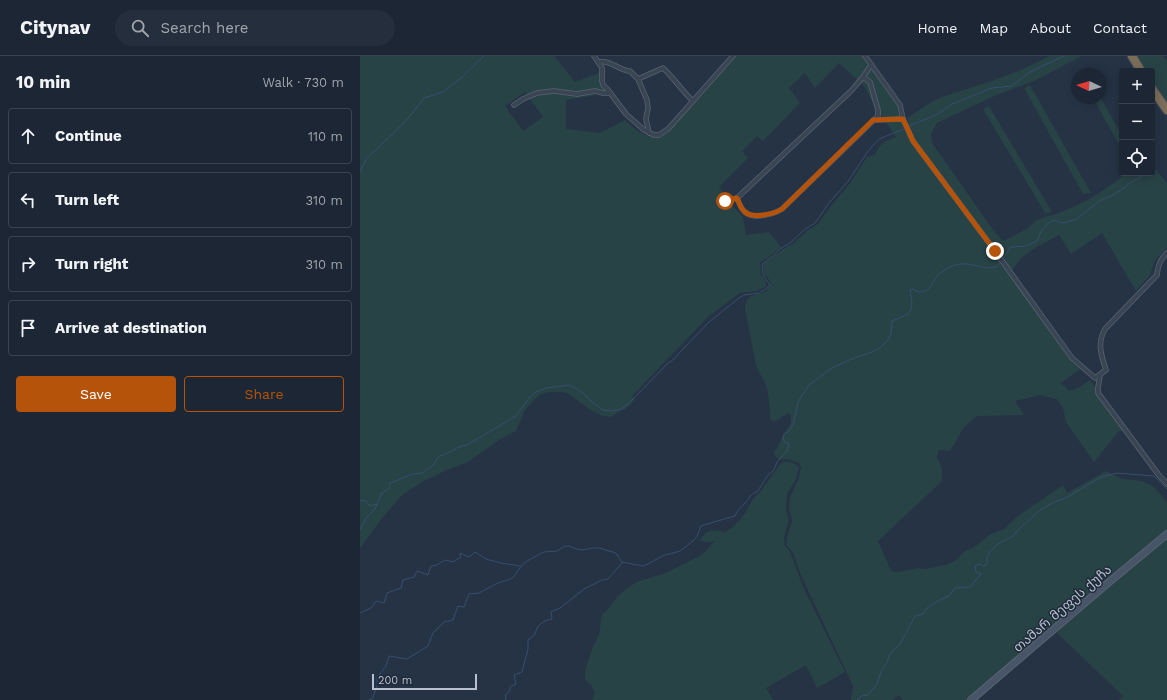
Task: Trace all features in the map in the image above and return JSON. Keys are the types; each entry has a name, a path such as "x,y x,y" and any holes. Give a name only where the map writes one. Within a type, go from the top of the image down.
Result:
{"highway":[{"path":"1132,56 1139,68"},
{"path":"1155,93 1166,107"}],"street":[{"path":"594,56 602,68 603,85 626,114 644,130 654,135 659,135 668,129 733,56"},
{"path":"865,56 900,105 903,119 913,141 1072,358 1095,378 1106,370 1100,347 1101,336 1105,329 1157,275 1158,266 1167,253"},
{"path":"599,62 606,62 619,67 624,71 630,71 638,80 647,100 648,108 646,119 649,133"},
{"path":"725,201 737,198 851,91 871,65"},
{"path":"638,80 663,68 681,90 693,101"},
{"path":"737,198 745,213 755,216 775,213 782,209 878,116 878,110 870,82 863,77"},
{"path":"514,105 522,99 537,93 554,91 577,94 595,91 610,93"},
{"path":"873,120 903,119"},
{"path":"1100,375 1098,393 1167,484"},
{"name":"თამარ მეფეს ქუჩა","path":"972,700 1167,534"}],"green space":[{"path":"360,56 554,56 575,82 602,72 605,90 592,96 566,100 566,129 600,133 625,120 645,135 656,137 668,132 737,56 863,56 899,107 906,131 911,130 907,118 933,101 1021,70 1050,56 1082,56 1034,81 992,97 937,123 931,134 932,143 994,231 1003,241 1027,229 1035,221 1059,213 1090,199 1122,176 1155,176 1155,169 1167,183 1167,248 1155,260 1150,275 1136,291 1102,233 1071,254 1059,235 1035,248 1021,258 1012,270 1080,369 1061,383 1069,391 1078,388 1090,380 1130,431 1119,431 1094,462 1066,422 1063,408 1057,399 1040,395 1015,401 1024,415 977,416 964,427 950,451 939,450 937,457 942,468 942,481 878,541 891,571 899,572 918,568 926,569 949,564 956,560 965,551 973,548 991,534 1004,529 1018,516 1063,485 1067,493 1106,471 1122,479 1142,481 1154,487 1167,502 1167,700 1119,700 1123,696 1056,632 978,700 903,700 899,695 892,700 851,700 853,686 806,586 794,554 787,546 787,538 792,521 789,508 790,497 799,478 801,468 799,463 788,459 779,459 774,453 791,423 791,415 788,413 774,422 770,419 767,388 756,365 745,309 747,299 753,295 764,292 771,284 768,278 764,275 763,264 783,249 794,243 808,230 818,224 851,182 867,157 875,155 883,143 896,137 873,103 865,87 839,63 815,88 805,73 789,88 800,103 763,141 757,136 742,151 748,158 719,187 729,202 743,217 746,235 769,232 781,247 768,258 760,262 761,275 766,281 766,287 756,291 740,293 709,316 632,396 635,400 627,408 611,417 603,416 592,411 567,393 549,392 539,395 525,410 516,431 502,438 468,462 422,482 401,496 360,548","holes":["525,92 543,117 523,131 505,106"]},
{"path":"1137,56 1163,56 1167,61 1167,106 1155,87 1155,68 1143,68"},
{"path":"1030,85 1091,193 1083,194 1024,88"},
{"path":"1096,104 1104,104 1119,131 1119,145"},
{"path":"989,106 1052,212 1045,213 983,109"},
{"path":"783,462 794,463 799,468 795,481 787,494 786,510 789,521 784,537 785,546 790,552 804,589 845,672 817,688 806,665 766,688 773,700 592,700 595,693 592,686 585,680 585,670 594,644 599,635 602,614 627,588 639,581 663,574 703,554 715,541 705,542 700,540 705,533 711,531 725,532 733,527 744,515 753,499"}],"waterway":[{"path":"360,172 366,159 406,121 424,98 443,92 461,78 484,56"},
{"path":"909,126 938,114 950,105 992,88 1012,86 1030,72 1064,56"},
{"path":"360,530 366,518 375,509 381,494 389,488 390,483 413,474 422,473 433,465 439,456 467,445 516,416 529,398 536,392 546,388 568,385 584,394 603,410 611,411 621,409 674,359 709,322 744,295 759,293 766,289 770,285 763,275 762,264 781,248 790,243 805,229 815,223 829,203 849,180 868,151 879,139 906,128"},
{"path":"1003,259 1011,247 1025,246 1037,241 1043,229 1050,222 1054,220 1064,223 1077,219 1099,201 1113,195 1142,176"},
{"path":"369,700 372,699 377,686 377,678 386,666 389,656 407,659 428,646 433,633 444,622 453,620 458,606 464,607 469,594 479,593 498,583 513,578 521,566 544,552 557,551 565,546 583,550 599,548 616,553 622,562 643,566 662,556 680,551 693,541 701,526 735,516 751,495 757,492 768,475 774,470 777,462 787,451 789,444 783,439 784,434 789,431 793,425 798,402 809,385 830,369 881,347 888,340 891,334 892,321 908,314 910,311 912,304 910,290 914,289 917,292 927,290 939,274 954,265 968,264 988,268 996,267 1001,262"},
{"path":"857,700 861,696 868,695 877,684 890,654 900,644 915,616 923,614 927,608 949,596 955,588 970,587 981,574 976,572 975,566 979,564 984,566 987,564 987,557 990,551 998,544 1013,536 1040,510 1054,502 1066,498 1101,477 1117,473 1154,476 1167,489"},
{"path":"360,501 365,500 370,506 377,504"},
{"path":"360,613 371,608 376,601 384,603 387,593 401,588 403,580 414,577 417,571 428,575 431,566 437,565 445,560 453,562 461,557 460,553 469,557 475,552 486,559 520,566"},
{"path":"505,700 505,695 510,691 510,687 516,684 514,675 522,672 528,649 528,640 535,634 537,628 543,622 552,619 551,612 560,608 584,589 602,580 608,579 622,563"}],"route":[{"path":"725,201 737,198 745,213 755,216 775,213 782,209 873,120 903,119 913,141 995,251"}]}
